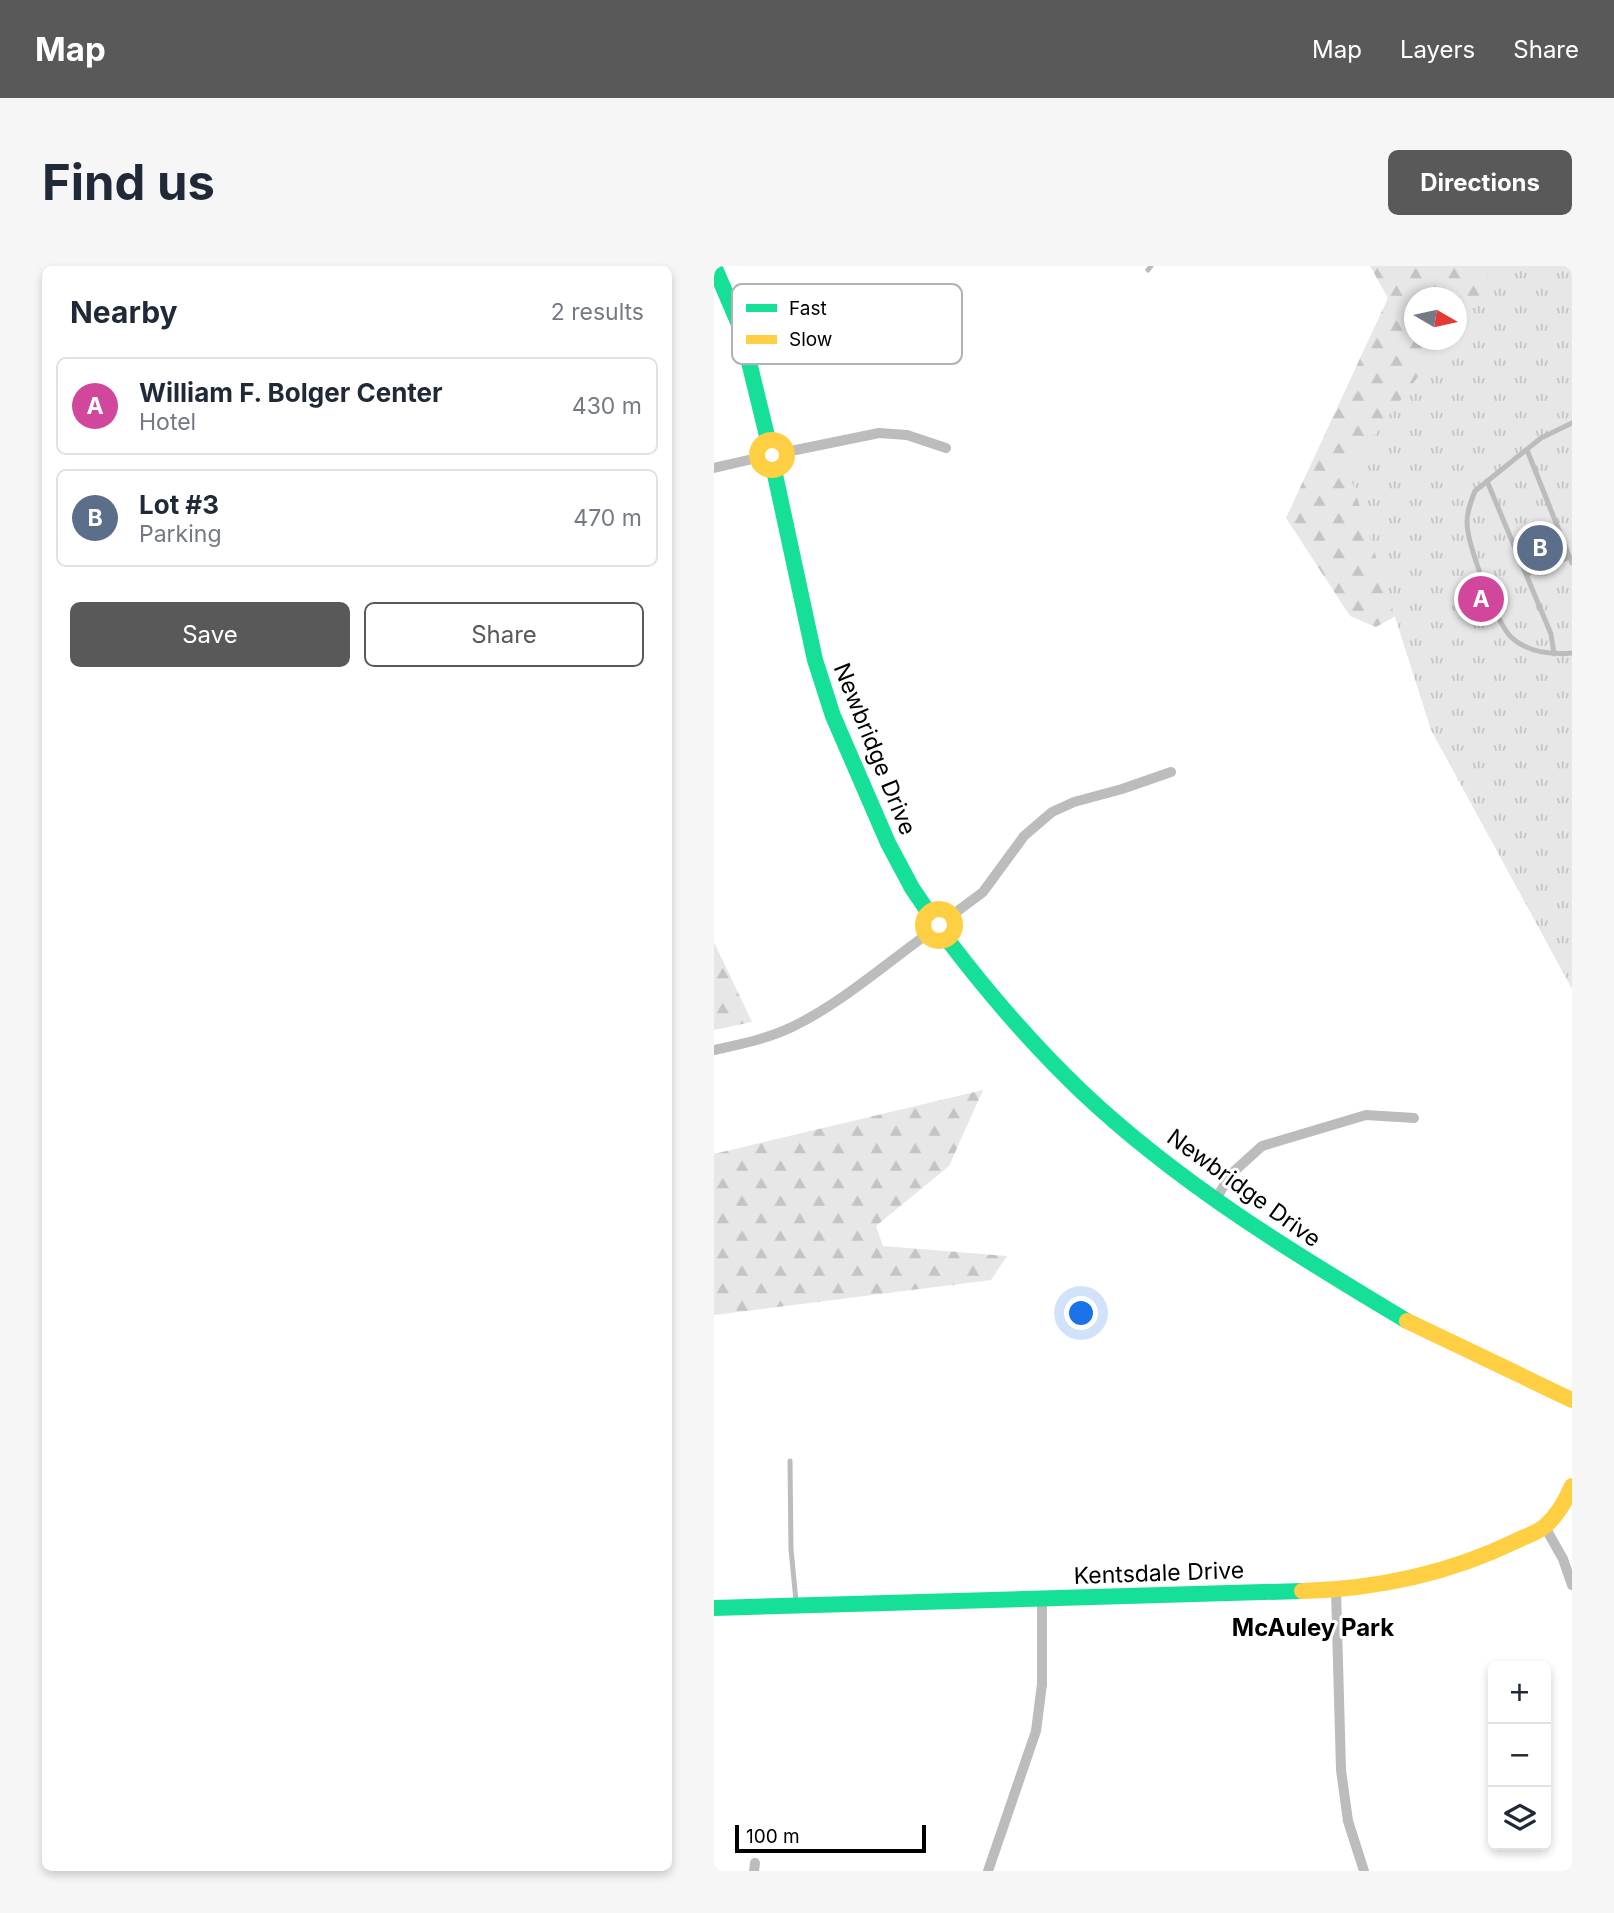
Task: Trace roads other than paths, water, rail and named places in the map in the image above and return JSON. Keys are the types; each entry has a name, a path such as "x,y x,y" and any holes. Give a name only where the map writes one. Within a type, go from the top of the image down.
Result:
{"street":[{"path":"714,266 732,301"},
{"path":"750,364 768,440"},
{"path":"786,452 878,433 908,435 946,448"},
{"path":"768,440 780,442 786,452 784,464 774,470 762,467 757,458 758,448 768,440"},
{"path":"714,468 757,458"},
{"name":"Newbridge Drive","path":"774,470 815,660 833,716 888,843 929,913"},
{"path":"951,916 983,892 1024,836 1052,812 1074,802 1171,772"},
{"path":"943,911 951,916 954,926 947,939 938,941 926,935 923,921 929,913 943,911"},
{"path":"714,1050 758,1040 792,1027 826,1008 926,935"},
{"name":"Newbridge Drive","path":"947,939 971,972 1041,1052 1122,1127 1215,1201 1310,1264 1435,1336 1572,1400"},
{"path":"1215,1201 1230,1175 1262,1146 1366,1115 1414,1118"},
{"name":"Kentsdale Drive","path":"714,1608 1336,1590 1382,1584 1459,1564 1506,1547 1545,1527 1560,1510 1572,1486"},
{"path":"1545,1527 1563,1559 1572,1586"},
{"path":"1336,1590 1340,1770 1348,1821 1364,1871"},
{"path":"988,1871 1036,1731 1042,1684 1042,1600"}],"lane":[{"path":"1572,423 1541,438 1475,491 1467,521 1471,547 1496,610 1510,636 1525,647 1543,653 1572,653"},
{"path":"1527,450 1571,560 1527,574"},
{"path":"1487,481 1551,634 1553,654"},
{"path":"790,1461 791,1549 797,1604"}],"place":[{"name":"Lot #3","path":"1540,548"},
{"name":"William F. Bolger Center","path":"1481,599"}],"district":[{"name":"McAuley Park","path":"1313,1627"}]}
